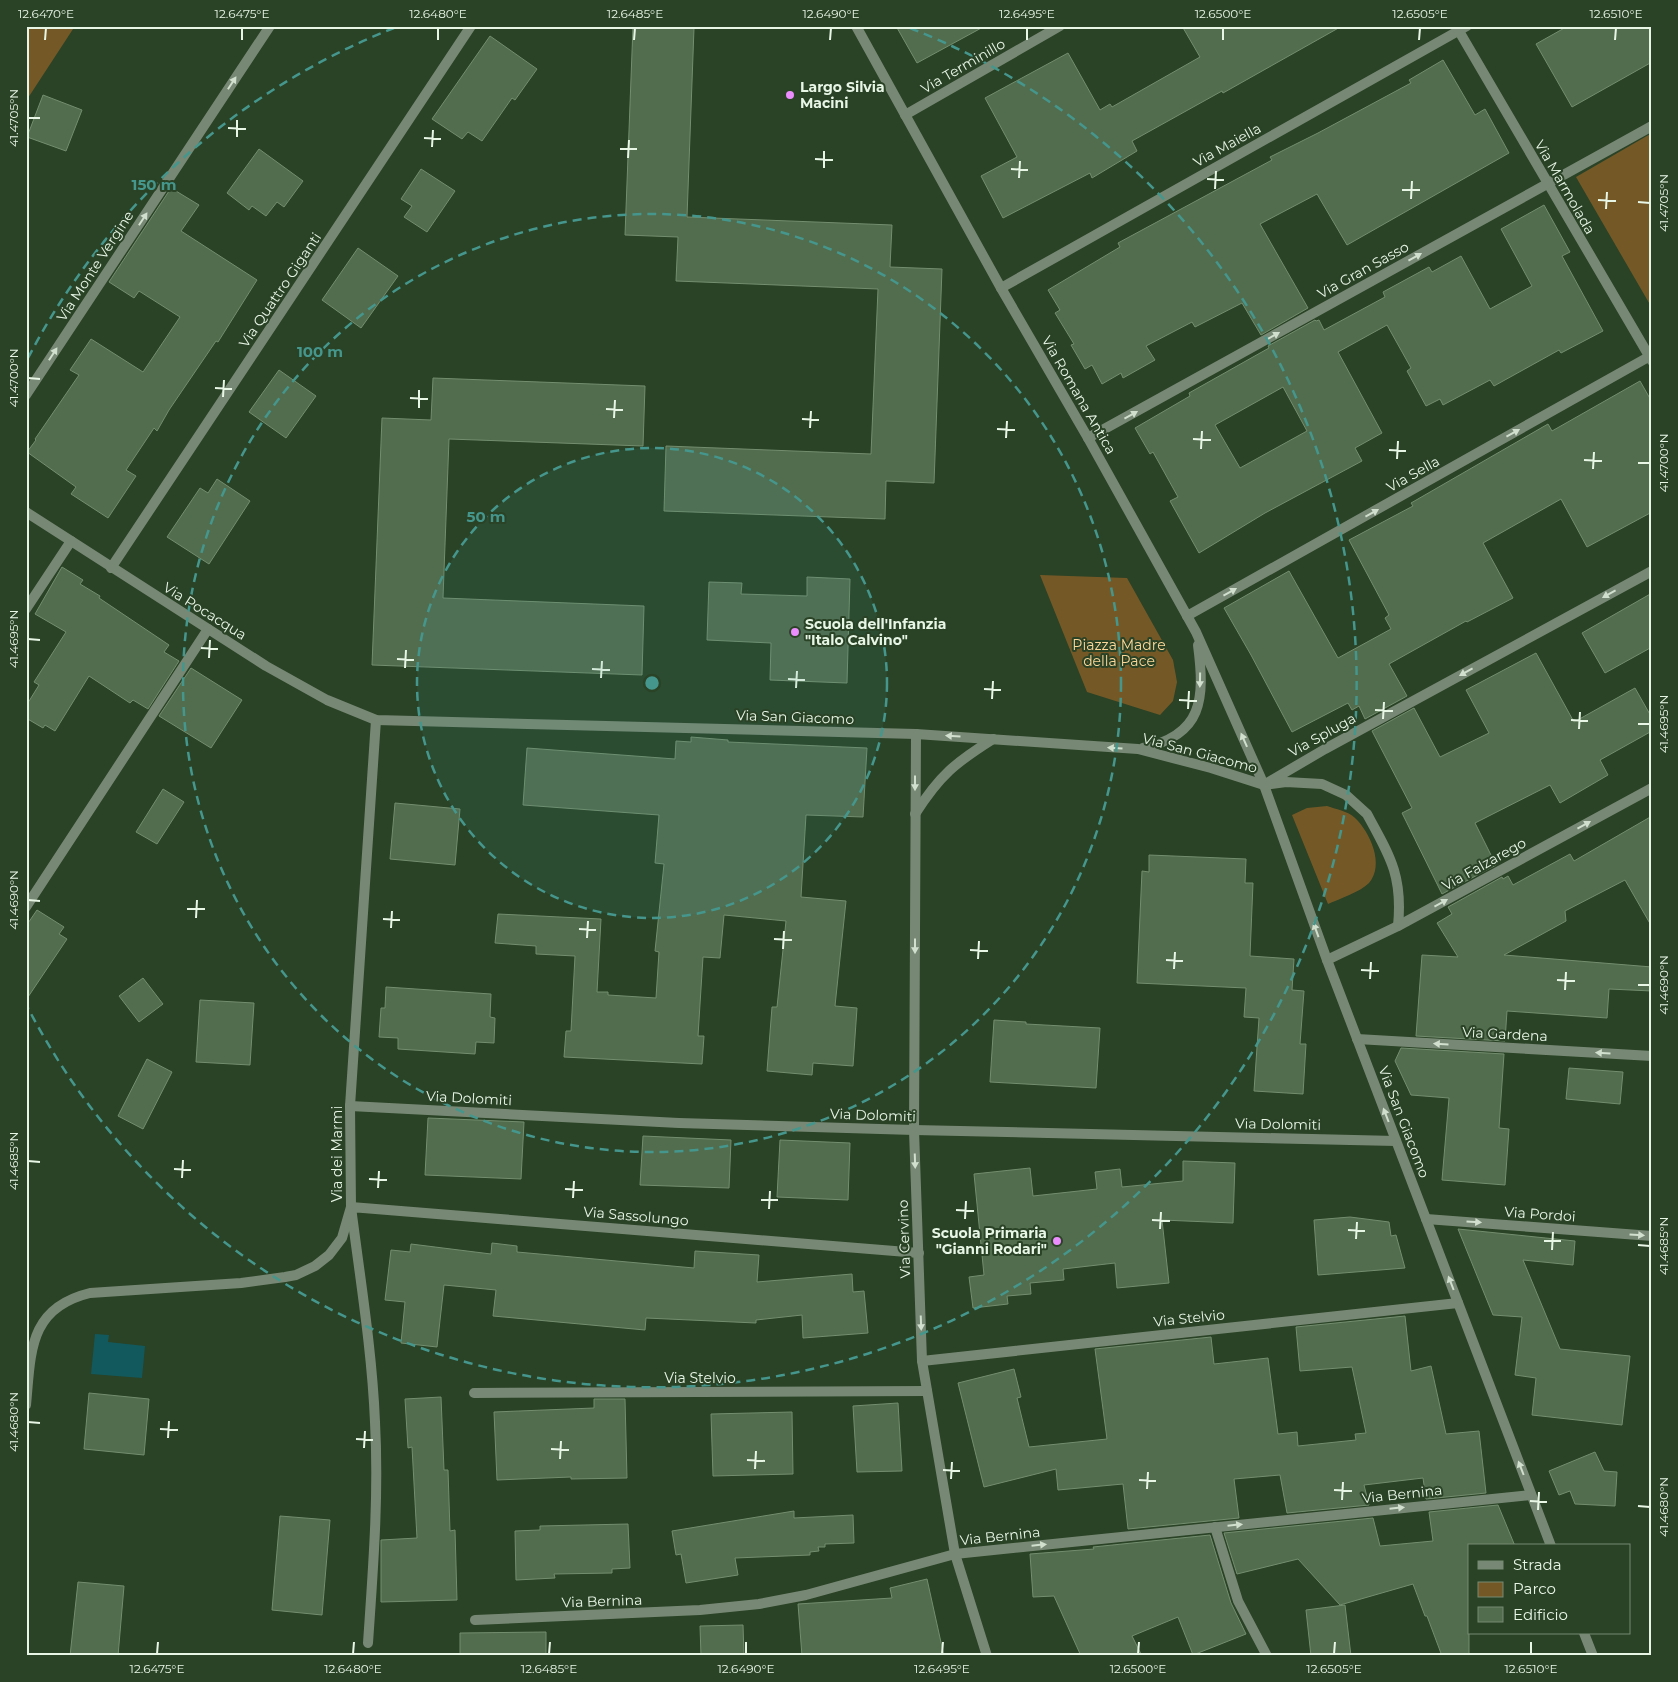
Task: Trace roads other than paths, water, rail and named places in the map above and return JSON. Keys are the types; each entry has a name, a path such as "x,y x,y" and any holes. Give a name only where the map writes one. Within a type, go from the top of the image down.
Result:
{"street":[{"name":"Via Monte Vergine","path":"26,395 270,26"},
{"name":"Via Quattro Giganti","path":"112,568 471,26"},
{"name":"Via Romana Antica","path":"856,26 1001,288 1188,616 1264,785"},
{"name":"Via Terminillo","path":"905,115 1060,26"},
{"name":"Via Marmolada","path":"1460,28 1547,184 1651,358"},
{"name":"Via Maiella","path":"1001,288 1460,28"},
{"name":"Via Gran Sasso","path":"1088,438 1652,126"},
{"name":"Via Sella","path":"1188,616 1651,358"},
{"name":"Via Pocacqua","path":"26,512 266,666 327,700 376,720"},
{"path":"26,609 70,541"},
{"name":"Via Spluga","path":"1264,785 1325,748 1652,571"},
{"path":"26,907 208,630"},
{"path":"1138,749 1169,741 1187,728 1194,718 1198,708 1201,678 1196,632"},
{"name":"Via San Giacomo","path":"376,720 916,734 1138,749 1211,768 1264,785 1327,960 1550,1544"},
{"name":"Via dei Marmi","path":"26,1405 31,1355 36,1334 39,1327 52,1313 70,1299 96,1292 241,1283 296,1275 323,1261 342,1238 351,1207 350,1106 376,720"},
{"name":"Via Cervino","path":"916,734 914,1130 922,1361 955,1554 987,1656"},
{"path":"915,814 933,786 946,772 964,757 993,740"},
{"path":"1264,785 1286,782 1322,784 1346,795 1363,809 1387,849 1395,872 1399,900 1398,926"},
{"name":"Via Falzarego","path":"1327,960 1398,926 1652,788"},
{"name":"Via Gardena","path":"1357,1039 1652,1056"},
{"name":"Via Dolomiti","path":"350,1106 679,1123 1396,1141"},
{"path":"351,1207 375,1423 376,1502 368,1643"},
{"name":"Via Sassolungo","path":"351,1207 919,1253"},
{"name":"Via Pordoi","path":"1426,1219 1652,1236"},
{"name":"Via Stelvio","path":"922,1361 1458,1303"},
{"name":"Via Stelvio","path":"474,1393 928,1391"},
{"name":"Via Bernina","path":"475,1620 700,1610 759,1604 806,1595 955,1554 1531,1494"},
{"path":"1216,1527 1238,1601 1267,1656"},
{"path":"1584,1634 1593,1656"}],"water":[{"path":"95,1334 109,1335 108,1342 145,1346 142,1378 91,1374"}],"place":[{"name":"Largo Silvia Macini","path":"790,95"},
{"name":"Scuola dell'Infanzia \"Italo Calvino\"","path":"795,632"},
{"name":"Scuola Primaria \"Gianni Rodari\"","path":"1057,1241"}],"park label":[{"name":"Piazza Madre della Pace","path":"1119,654"}]}
